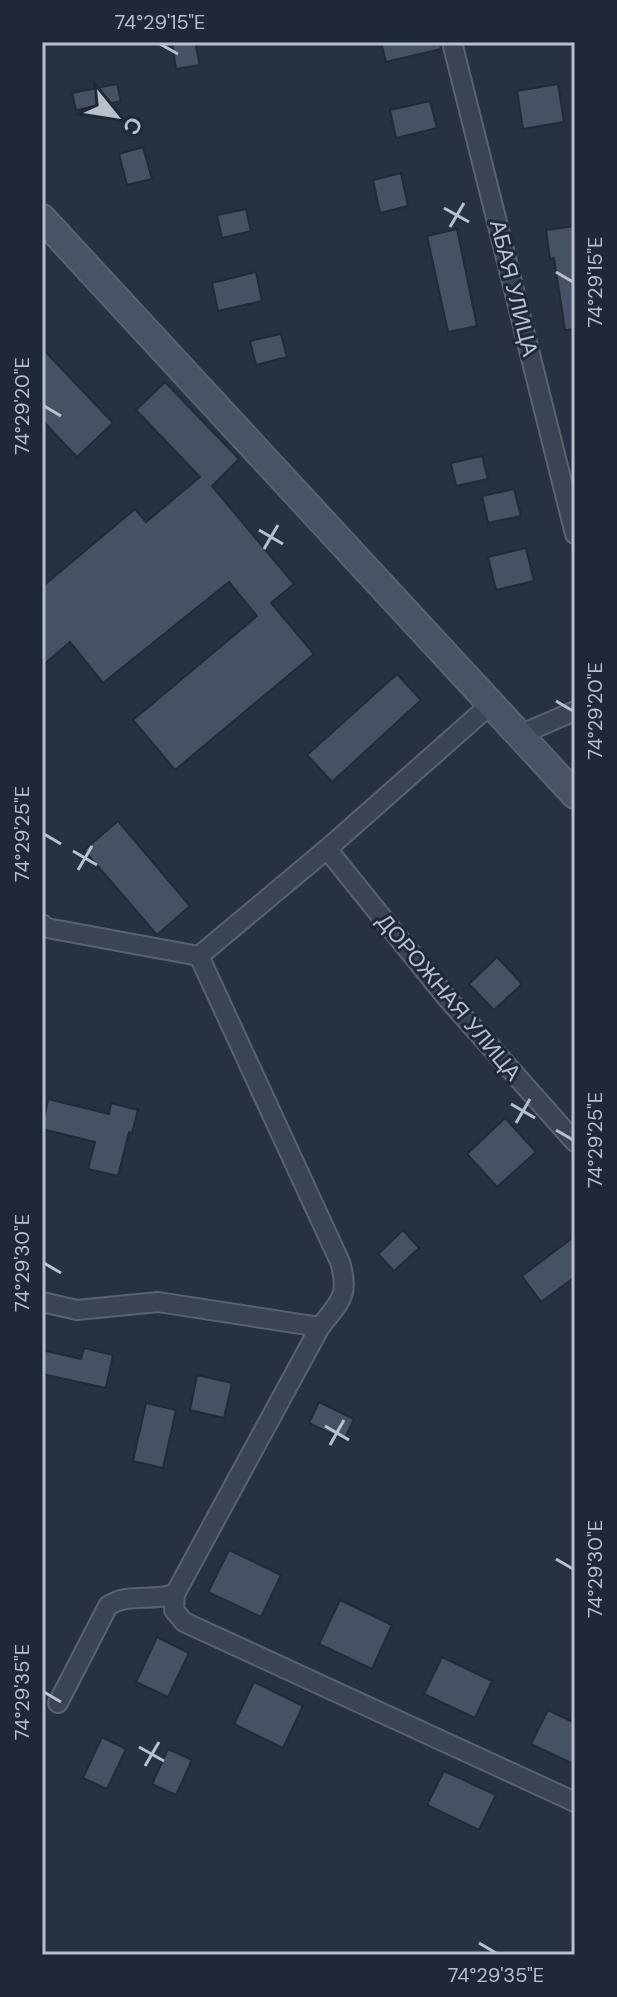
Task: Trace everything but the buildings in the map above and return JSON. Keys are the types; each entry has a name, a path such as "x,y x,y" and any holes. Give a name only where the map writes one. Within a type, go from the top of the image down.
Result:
{"street":[{"name":"АБАЯ УЛИЦА","path":"452,42 575,534"},
{"path":"42,218 575,795"},
{"path":"199,956 327,849 490,705"},
{"path":"519,735 575,711"},
{"name":"ДОРОЖНАЯ УЛИЦА","path":"327,849 447,998 575,1142"},
{"path":"42,924 47,928 199,956"},
{"path":"199,956 340,1262 346,1282 340,1302 320,1327 175,1594 174,1610 184,1622 575,1802"},
{"path":"42,1302 77,1310 158,1302 320,1327"},
{"path":"58,1703 108,1606 119,1599 160,1599 175,1594"}]}
